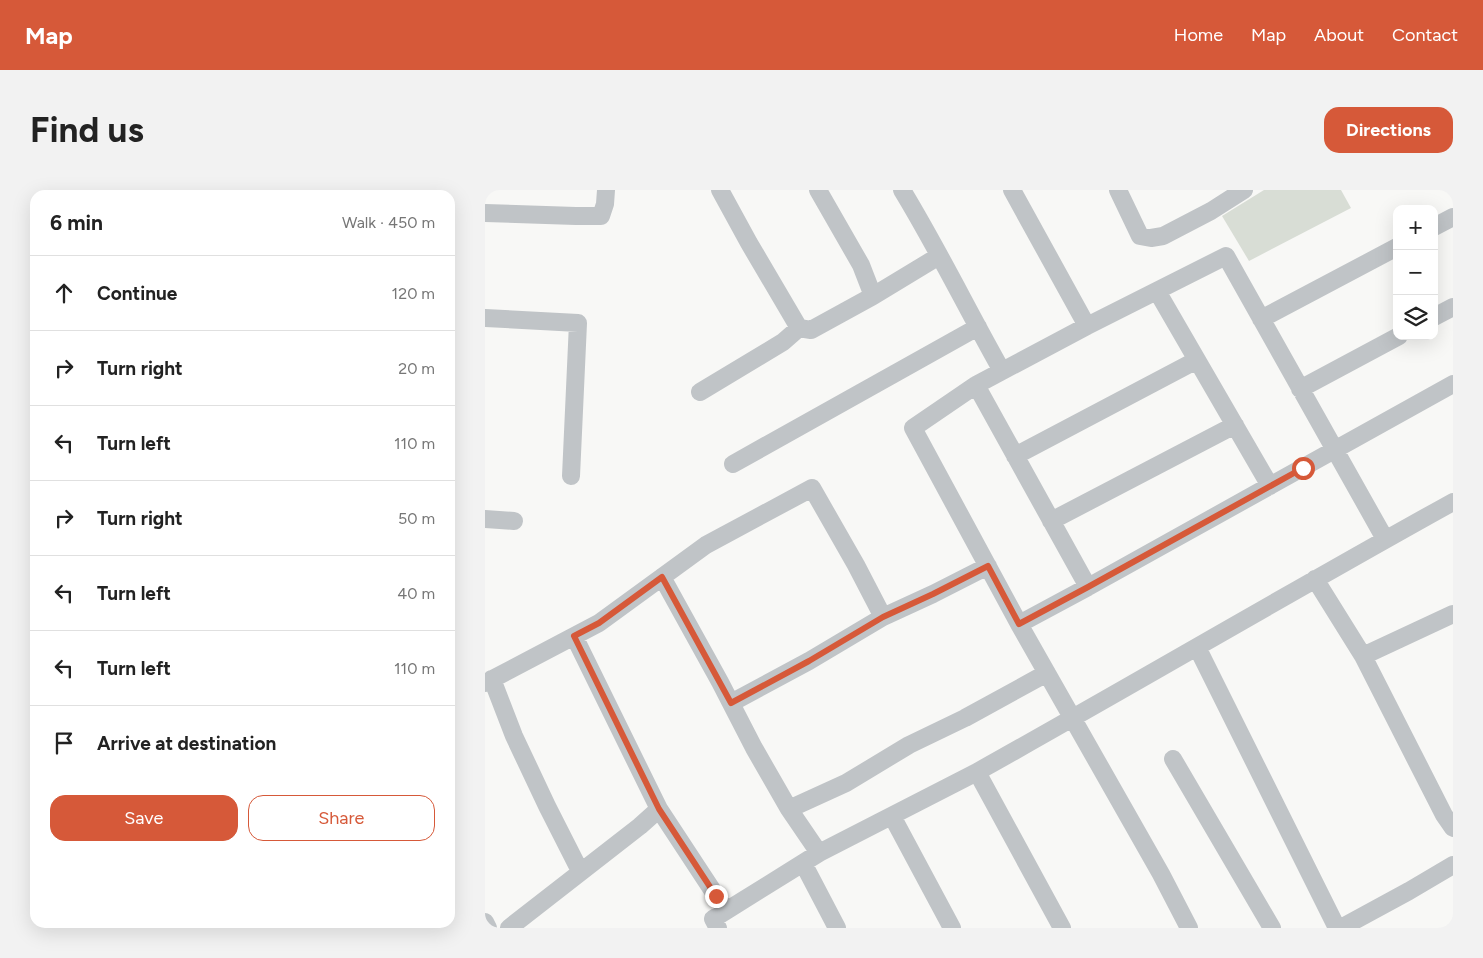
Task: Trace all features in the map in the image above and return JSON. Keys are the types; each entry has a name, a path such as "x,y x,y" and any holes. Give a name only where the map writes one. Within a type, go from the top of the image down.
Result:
{"street":[{"path":"485,213 601,216 605,204 606,190"},
{"path":"720,190 799,328"},
{"path":"819,190 861,265 873,296"},
{"path":"902,190 930,236 1002,371"},
{"path":"1012,190 1087,326"},
{"path":"1118,190 1140,236 1151,238 1163,236 1211,211 1244,190"},
{"path":"1438,225 1453,217"},
{"path":"1261,319 1393,249"},
{"path":"799,328 811,330 873,296 939,256"},
{"path":"1189,928 1161,874 1019,624 913,428 976,385 1087,326 1226,256 1385,539"},
{"path":"1157,291 1270,486"},
{"path":"1438,315 1453,307"},
{"path":"485,318 579,324 571,476"},
{"path":"733,464 978,327"},
{"path":"700,392 783,342 799,328"},
{"path":"1301,388 1393,339"},
{"path":"1015,456 1197,360"},
{"path":"1019,624 1453,384"},
{"path":"976,385 1088,587"},
{"path":"1051,521 1235,425"},
{"path":"580,871 547,806 489,681 599,623 706,545 812,488 883,617"},
{"path":"574,636 714,922 819,853 977,772 1453,502"},
{"path":"485,519 514,521"},
{"path":"731,703 809,661 883,617 988,566"},
{"path":"662,577 754,748 789,809 819,853"},
{"path":"1315,579 1363,656 1444,815 1453,828"},
{"path":"1363,656 1453,614"},
{"path":"1197,647 1337,928"},
{"path":"789,809 846,783 909,745 965,718 1047,673"},
{"path":"1173,758 1273,928"},
{"path":"977,772 1062,928"},
{"path":"509,928 640,826 659,809"},
{"path":"892,816 952,928"},
{"path":"803,864 837,928"},
{"path":"1341,928 1453,865"},
{"path":"485,922 488,928"}],"shaded area":[{"path":"1264,190 1341,190 1351,208 1249,261 1222,216"}],"route":[{"path":"716,896 659,809 574,636 599,623 662,577 731,703 809,661 883,617 988,566 1019,624 1303,468"}]}
